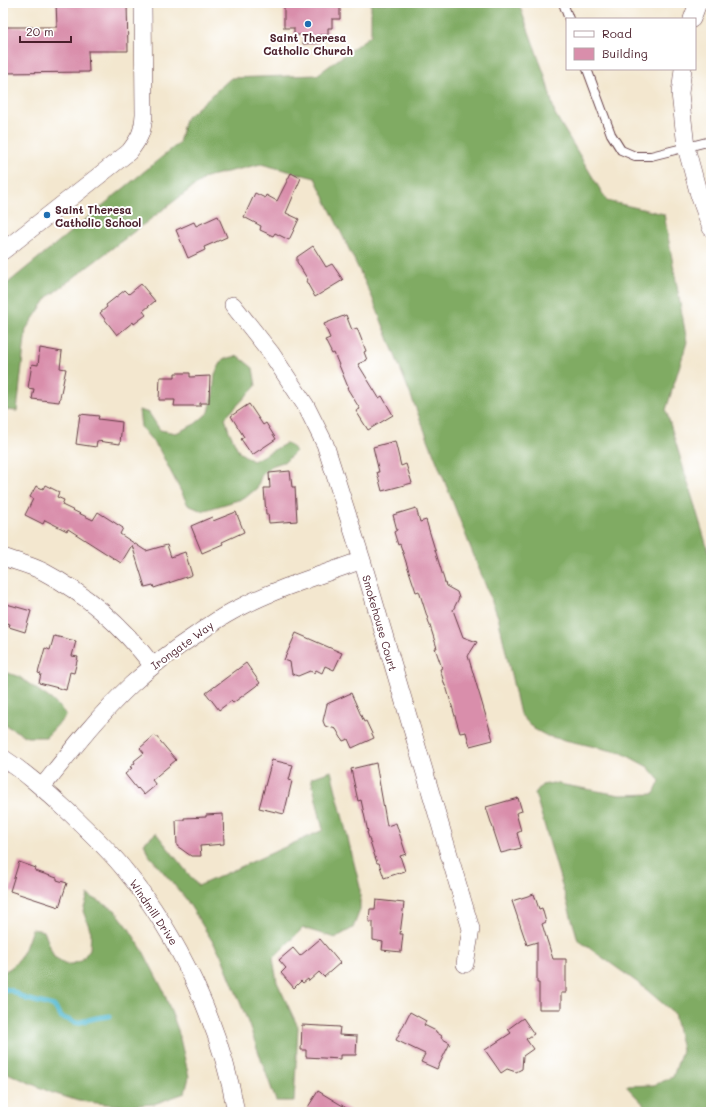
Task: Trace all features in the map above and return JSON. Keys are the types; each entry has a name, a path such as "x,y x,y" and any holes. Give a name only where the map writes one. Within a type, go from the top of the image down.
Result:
{"street":[{"path":"3,251 129,152 138,141 143,129 144,114 143,3"},
{"path":"692,18 698,3"},
{"path":"683,70 680,94 686,147 699,196 711,228"},
{"name":"Smokehouse Court","path":"233,305 271,353 306,406 325,444 362,560 471,929 465,964"},
{"path":"3,558 43,572 79,593 102,610 138,647 153,666"},
{"name":"Irongate Way","path":"42,787 100,718 132,685 153,666 179,646 220,618 241,607 283,588 362,560"},
{"name":"Windmill Drive","path":"3,758 42,787 102,844 124,868 152,905 178,948 197,988 217,1039 236,1112"}],"lane":[{"path":"563,3 569,18"},
{"path":"587,70 610,134 621,150 636,156 652,156 711,141"}],"green space":[{"path":"371,3 517,3 520,7 545,76 555,114 607,201 664,214 687,342 666,410 711,560 711,1112 651,1112 626,1086 654,1085 673,1077 682,1050 674,1013 641,985 578,940 535,793 542,785 553,783 620,795 654,794 660,781 648,767 622,753 547,736 534,729 520,714 498,617 372,297 315,178 261,164 206,177 48,297 26,329 17,411 3,410 3,287 179,143 185,119 231,78 317,75 371,35"},
{"path":"238,356 253,368 256,386 225,418 229,431 239,452 253,461 287,443 296,451 286,461 271,466 262,474 257,488 245,498 202,511 188,505 159,449 141,427 139,410 149,413 160,430 176,433 195,424 209,412 213,395 215,374 223,359"},
{"path":"3,672 18,676 52,700 67,715 46,737 27,737 3,724"},
{"path":"331,771 360,887 360,910 353,928 335,938 303,928 273,958 277,982 298,1027 294,1101 276,1101 246,1017 221,955 186,899 148,854 144,843 156,833 198,886 323,830 311,778"},
{"path":"88,895 115,910 143,951 163,990 178,1030 189,1077 185,1093 154,1104 126,1106 78,1101 50,1092 3,1071 3,972 19,960 32,929 44,931 54,957 68,965 81,961 90,949 91,932 83,911"}],"building":[{"path":"56,3 127,3 128,51 88,51 89,72 3,73 3,27 57,27"},
{"name":"Saint Theresa Catholic Church","path":"284,3 333,3 333,5 340,6 340,19 332,19 332,28 328,28 328,35 319,35 319,43 303,44 303,35 294,35 294,28 284,28"},
{"path":"291,173 301,178 286,213 299,219 289,240 275,233 273,236 260,230 261,226 244,217 255,193 265,198 266,195 277,201"},
{"path":"218,216 227,237 204,247 205,250 188,258 176,230 194,222 196,226"},
{"path":"313,246 326,267 332,264 343,280 315,297 306,281 308,280 297,262 297,257"},
{"path":"141,284 155,301 143,311 146,315 134,324 133,322 117,335 100,313 107,307 106,305 125,290 129,294"},
{"path":"346,315 352,330 357,328 366,351 364,352 367,360 358,364 379,398 382,396 393,415 368,430 356,411 360,409 347,388 348,387 334,353 332,354 325,340 330,338 324,324"},
{"path":"40,348 62,352 60,368 66,369 59,402 32,399 34,389 28,388 32,364 38,365"},
{"path":"175,373 190,373 190,377 210,376 209,403 200,403 200,406 174,406 175,400 159,400 160,377 175,377"},
{"path":"249,404 263,425 266,423 276,439 252,455 241,439 244,437 231,416"},
{"path":"80,414 99,416 98,419 122,422 120,444 97,441 96,447 76,444"},
{"path":"395,441 401,466 406,464 412,483 382,491 373,447"},
{"path":"290,471 292,487 295,487 297,521 269,523 268,514 266,514 264,488 270,488 269,473"},
{"path":"45,485 59,492 57,497 64,500 62,505 93,520 98,512 123,528 120,534 146,551 167,545 171,557 185,552 192,575 154,588 153,585 145,587 132,545 121,563 68,529 67,531 45,520 43,524 25,515 33,499 30,497 36,486 43,489"},
{"path":"416,508 420,522 426,520 446,586 457,592 459,598 453,610 463,637 477,642 468,656 493,740 470,746 466,732 460,733 440,669 442,668 435,648 437,648 419,591 416,592 400,544 398,545 394,532 397,530 393,515"},
{"path":"236,512 244,532 222,542 223,544 202,553 191,526 212,517 213,521"},
{"path":"3,603 31,611 25,632 9,627 10,624 3,622"},
{"path":"296,633 342,653 334,670 325,666 322,673 316,670 314,673 310,671 298,676 292,674 290,662 284,660"},
{"path":"54,636 76,641 72,656 78,657 74,673 70,672 66,690 39,683 41,674 38,673 45,648 50,650"},
{"path":"246,663 260,683 233,703 231,701 219,710 206,693"},
{"path":"351,693 364,722 366,721 374,738 352,748 348,739 343,741 336,729 325,726 323,721 327,704"},
{"path":"155,735 176,760 152,780 156,785 144,795 125,774 132,768 130,767 135,763 134,761 144,753 140,748"},
{"path":"272,760 293,765 289,780 292,781 284,814 259,808"},
{"path":"376,763 387,826 396,823 406,854 400,856 405,871 384,878 379,863 377,863 367,832 361,800 358,801 351,769"},
{"path":"518,798 522,811 516,813 521,831 517,833 521,848 501,853 486,807"},
{"path":"223,814 224,844 200,846 201,856 191,856 177,846 176,820"},
{"path":"19,862 36,868 35,871 67,883 59,907 10,891"},
{"path":"534,894 539,909 542,908 546,922 542,924 553,959 566,959 566,993 561,993 561,1009 539,1009 539,983 537,983 537,942 527,945 512,901"},
{"path":"376,900 404,903 400,934 403,934 401,952 382,950 383,942 373,940 373,922 369,922 370,909 375,909"},
{"path":"320,939 340,963 324,977 319,972 309,981 308,979 303,983 301,981 294,988 281,973 286,968 279,960 293,948 300,956"},
{"path":"410,1012 426,1021 424,1025 436,1031 442,1036 441,1038 450,1043 437,1069 421,1062 425,1054 396,1040"},
{"path":"523,1018 534,1034 526,1039 533,1049 523,1056 522,1069 516,1072 507,1069 501,1073 485,1050 511,1033 508,1029"},
{"path":"302,1025 340,1027 339,1035 357,1036 356,1055 340,1055 340,1059 306,1057 306,1050 301,1050"},
{"path":"318,1091 353,1112 305,1112"}],"waterway":[{"path":"3,989 10,990 26,999 54,1006 61,1017 77,1023 110,1016"}],"place":[{"name":"Saint Theresa Catholic Church","path":"308,24"},
{"name":"Saint Theresa Catholic School","path":"47,215"}]}
